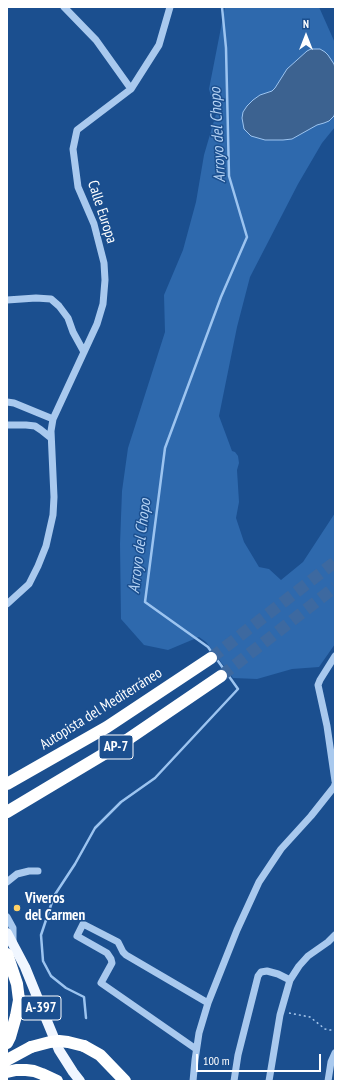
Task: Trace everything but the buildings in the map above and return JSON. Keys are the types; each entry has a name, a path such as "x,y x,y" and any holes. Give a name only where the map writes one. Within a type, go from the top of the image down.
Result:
{"highway":[{"name":"Autopista del Mediterráneo","path":"7,784 107,727 211,658"},
{"name":"AP-7","path":"7,812 124,742 221,676"},
{"path":"7,954 17,984 19,1000 16,1016 7,1043"},
{"path":"7,1060 31,1047 59,1041 68,1042 84,1046 100,1055 125,1081"},
{"path":"7,1072 16,1070 34,1071 56,1081"}],"main road":[{"name":"A-397","path":"7,933 25,967 60,1050 80,1081"}],"street":[{"path":"64,7 96,40 131,89 159,45 170,7"},
{"name":"Calle Europa","path":"7,604 29,584 46,546 53,515 54,497 51,438 53,419 97,324 103,304 105,280 104,263 94,224 78,187 73,149 77,130 131,89"},
{"path":"7,300 36,298 51,299 59,306 68,318 73,332 84,352"},
{"path":"7,402 14,403 53,419"},
{"path":"7,425 35,426 51,438"},
{"path":"335,656 318,685 327,726 335,780"},
{"path":"193,1081 199,1033 208,1003 237,930 259,882 281,849 311,816 335,784"},
{"path":"7,882 17,874 29,871 38,871"},
{"path":"7,917 13,928 13,943"},
{"path":"196,1049 101,983 112,963 111,959 107,953 77,936 83,924 118,942 126,955 208,1003"},
{"path":"269,1081 281,1011 290,980 308,956 328,942 335,935"},
{"path":"234,1081 238,1056 258,976 261,972 267,971 278,974 290,980"},
{"path":"328,1081 331,1062 335,1053"}],"path":[{"path":"281,1011 310,1017 325,1029 335,1030"}],"shaded area":[{"path":"225,7 319,7 335,43 335,127 322,143 298,184 250,277 237,327 219,416 232,451 238,456 239,463 237,470 239,502 236,518 244,542 259,567 269,569 281,580 303,562 335,513 335,644 319,667 292,669 257,679 233,678 206,642 199,637 168,650 144,645 121,619 120,544 122,491 128,448 165,332 164,295 183,250 196,202 204,155 216,114 209,89"},
{"path":"311,49 320,49 325,52 334,64 334,116 329,121 317,125 292,139 265,140 251,136 244,129 242,118 243,112 247,106 260,95 272,91 287,69"}],"waterway":[{"name":"Arroyo del Chopo","path":"86,1018 84,997 66,988 51,976 43,961 41,935 54,896 75,864 95,828 121,802 155,778 238,689 208,647 145,602 165,448 221,297 247,237 229,176 226,48 222,7"}],"tunnel":[{"path":"211,658 335,562"},
{"path":"221,676 335,587"}],"place":[{"name":"Viveros del Carmen","path":"17,908"}]}
